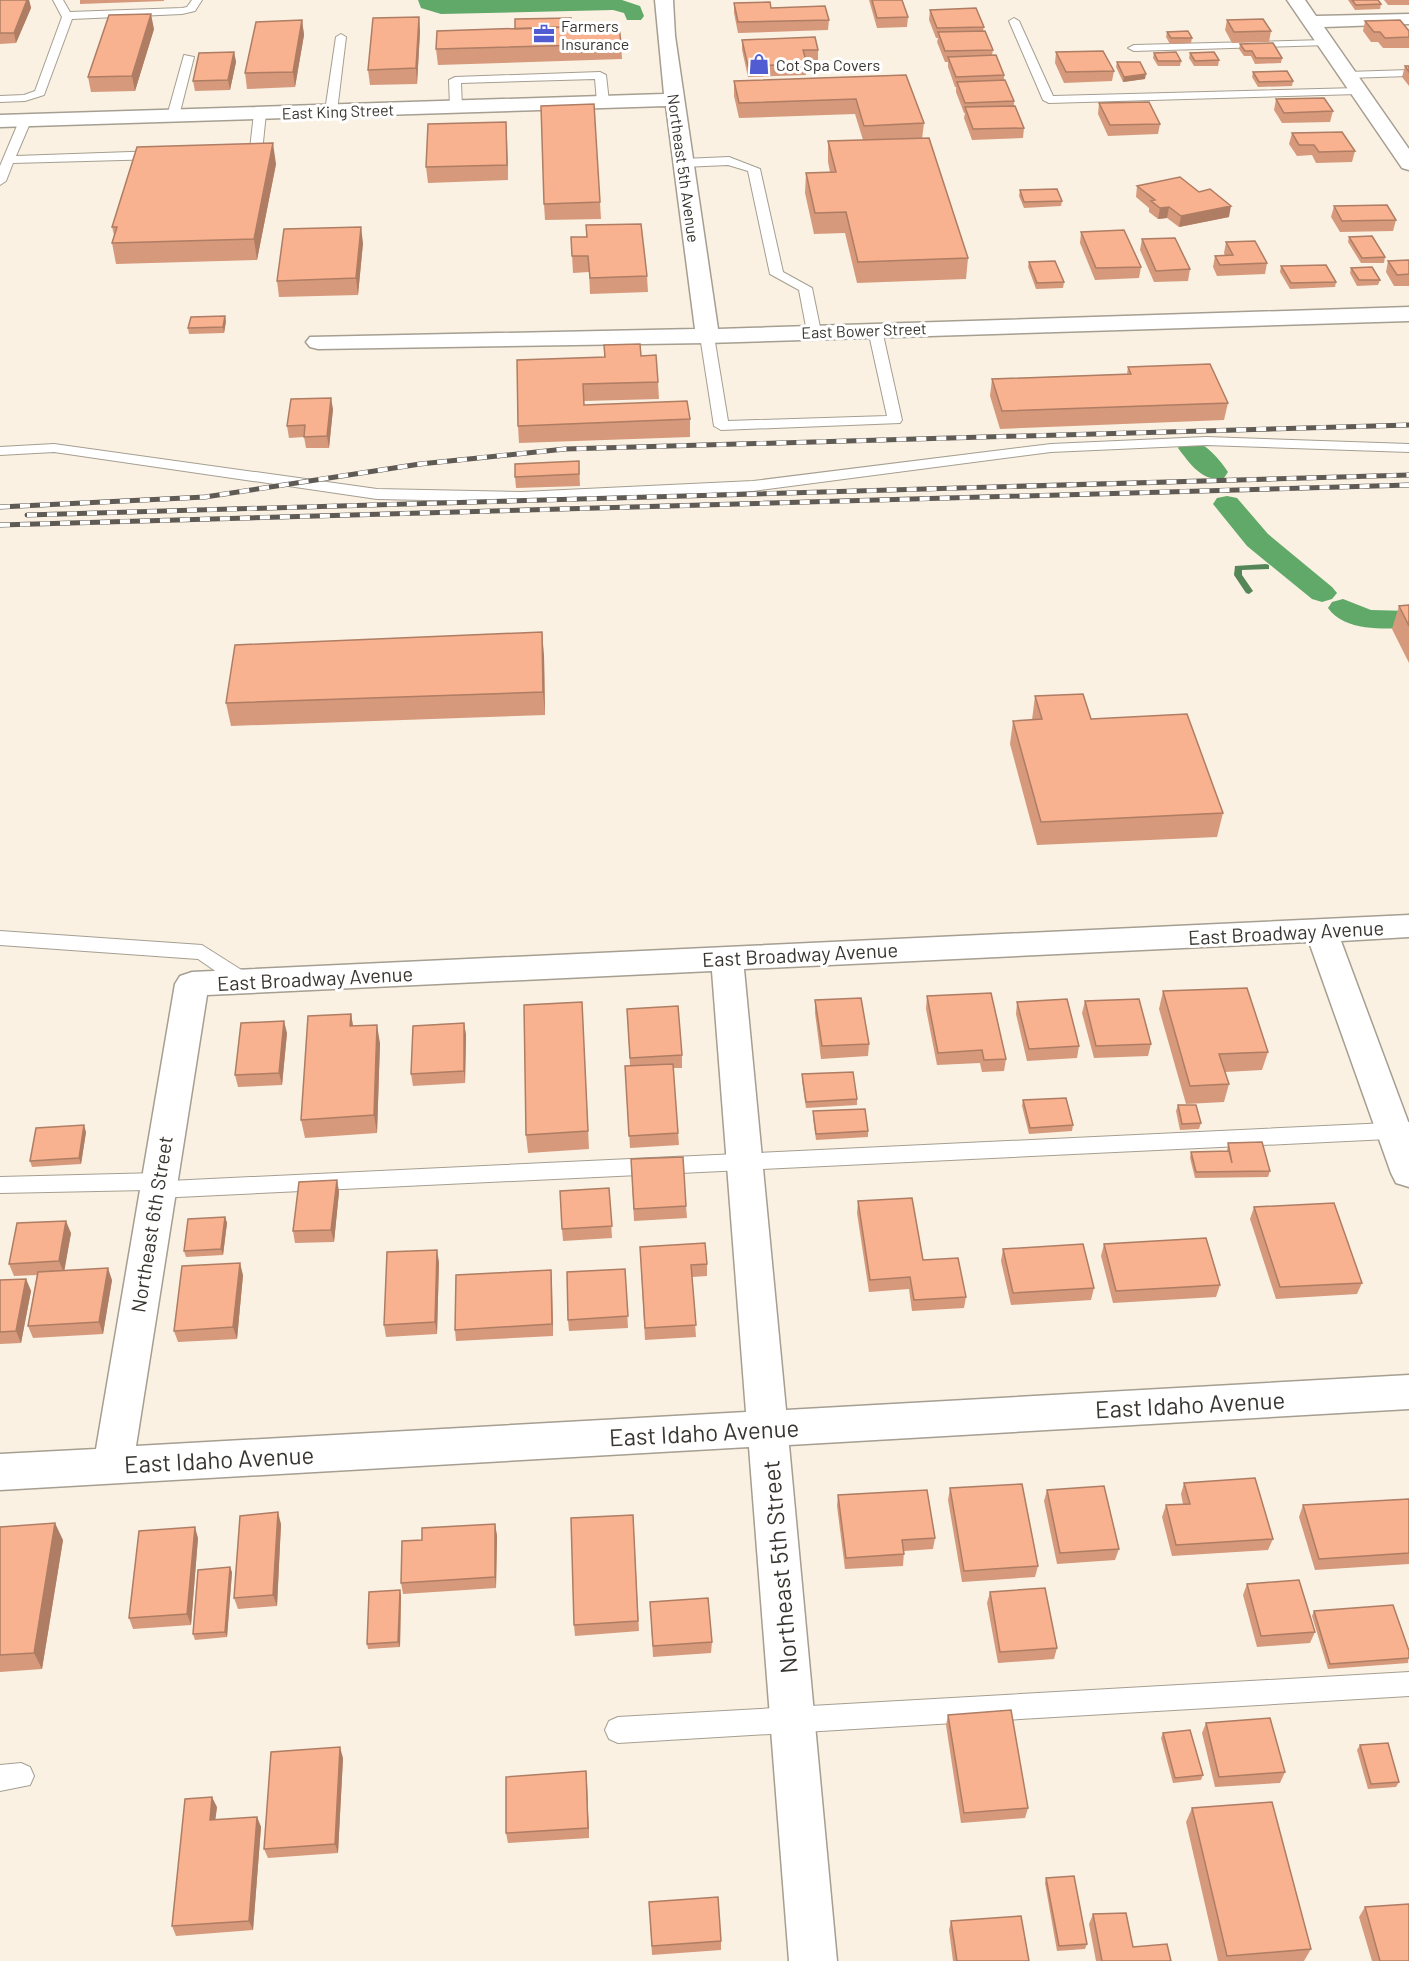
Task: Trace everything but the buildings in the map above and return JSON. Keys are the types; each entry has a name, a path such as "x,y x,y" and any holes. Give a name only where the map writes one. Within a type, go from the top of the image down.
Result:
{"street":[{"name":"Northeast 5th Avenue","path":"664,0 666,36 706,336"},
{"path":"1296,0 1358,91 1402,144 1409,164"},
{"path":"1311,22 1409,19"},
{"name":"East King Street","path":"0,122 675,100"},
{"name":"East Bower Street","path":"318,342 706,336 1409,314"},
{"name":"East Broadway Avenue","path":"192,984 1409,926"},
{"path":"1321,930 1401,1131 1409,1173"},
{"name":"Northeast 5th Street","path":"727,957 813,1961"},
{"name":"Northeast 6th Street","path":"113,1465 157,1185 192,984"},
{"name":"East Idaho Avenue","path":"0,1472 1409,1392"}],"lane":[{"path":"0,99 25,98 40,93 67,17 58,0"},
{"path":"67,17 83,13 191,9 197,0"},
{"path":"1014,21 1049,100 1358,91"},
{"path":"332,111 341,37"},
{"path":"1134,48 1325,43"},
{"path":"173,116 188,57"},
{"path":"1347,75 1409,73"},
{"path":"456,107 455,80 600,75 603,102"},
{"path":"221,153 256,152 260,113"},
{"path":"0,181 25,121"},
{"path":"9,160 174,155"},
{"path":"683,163 729,161 754,169 777,274 805,288 814,332"},
{"path":"706,336 721,426 895,420 875,330"},
{"path":"0,451 54,448 377,494 522,497 753,486 948,459 1062,447 1206,441 1409,448"},
{"path":"0,938 202,952 244,981"},
{"path":"0,1185 157,1185 1401,1131"},
{"path":"618,1730 1409,1684"}],"waterway":[{"path":"428,0 428,4 441,8 615,4 633,10 634,16"},
{"path":"1192,448 1214,472"},
{"path":"1227,504 1235,517 1257,540 1322,593"},
{"path":"1249,591 1238,575 1238,568 1266,567"},
{"path":"1343,608 1366,619 1409,620"}],"railway":[{"path":"0,507 205,497 420,464 565,449 1409,425"},
{"path":"27,515 1409,475"},
{"path":"0,525 1409,485"}],"place":[{"name":"Farmers Insurance","path":"544,34"},
{"name":"Cot Spa Covers","path":"759,64"}]}
